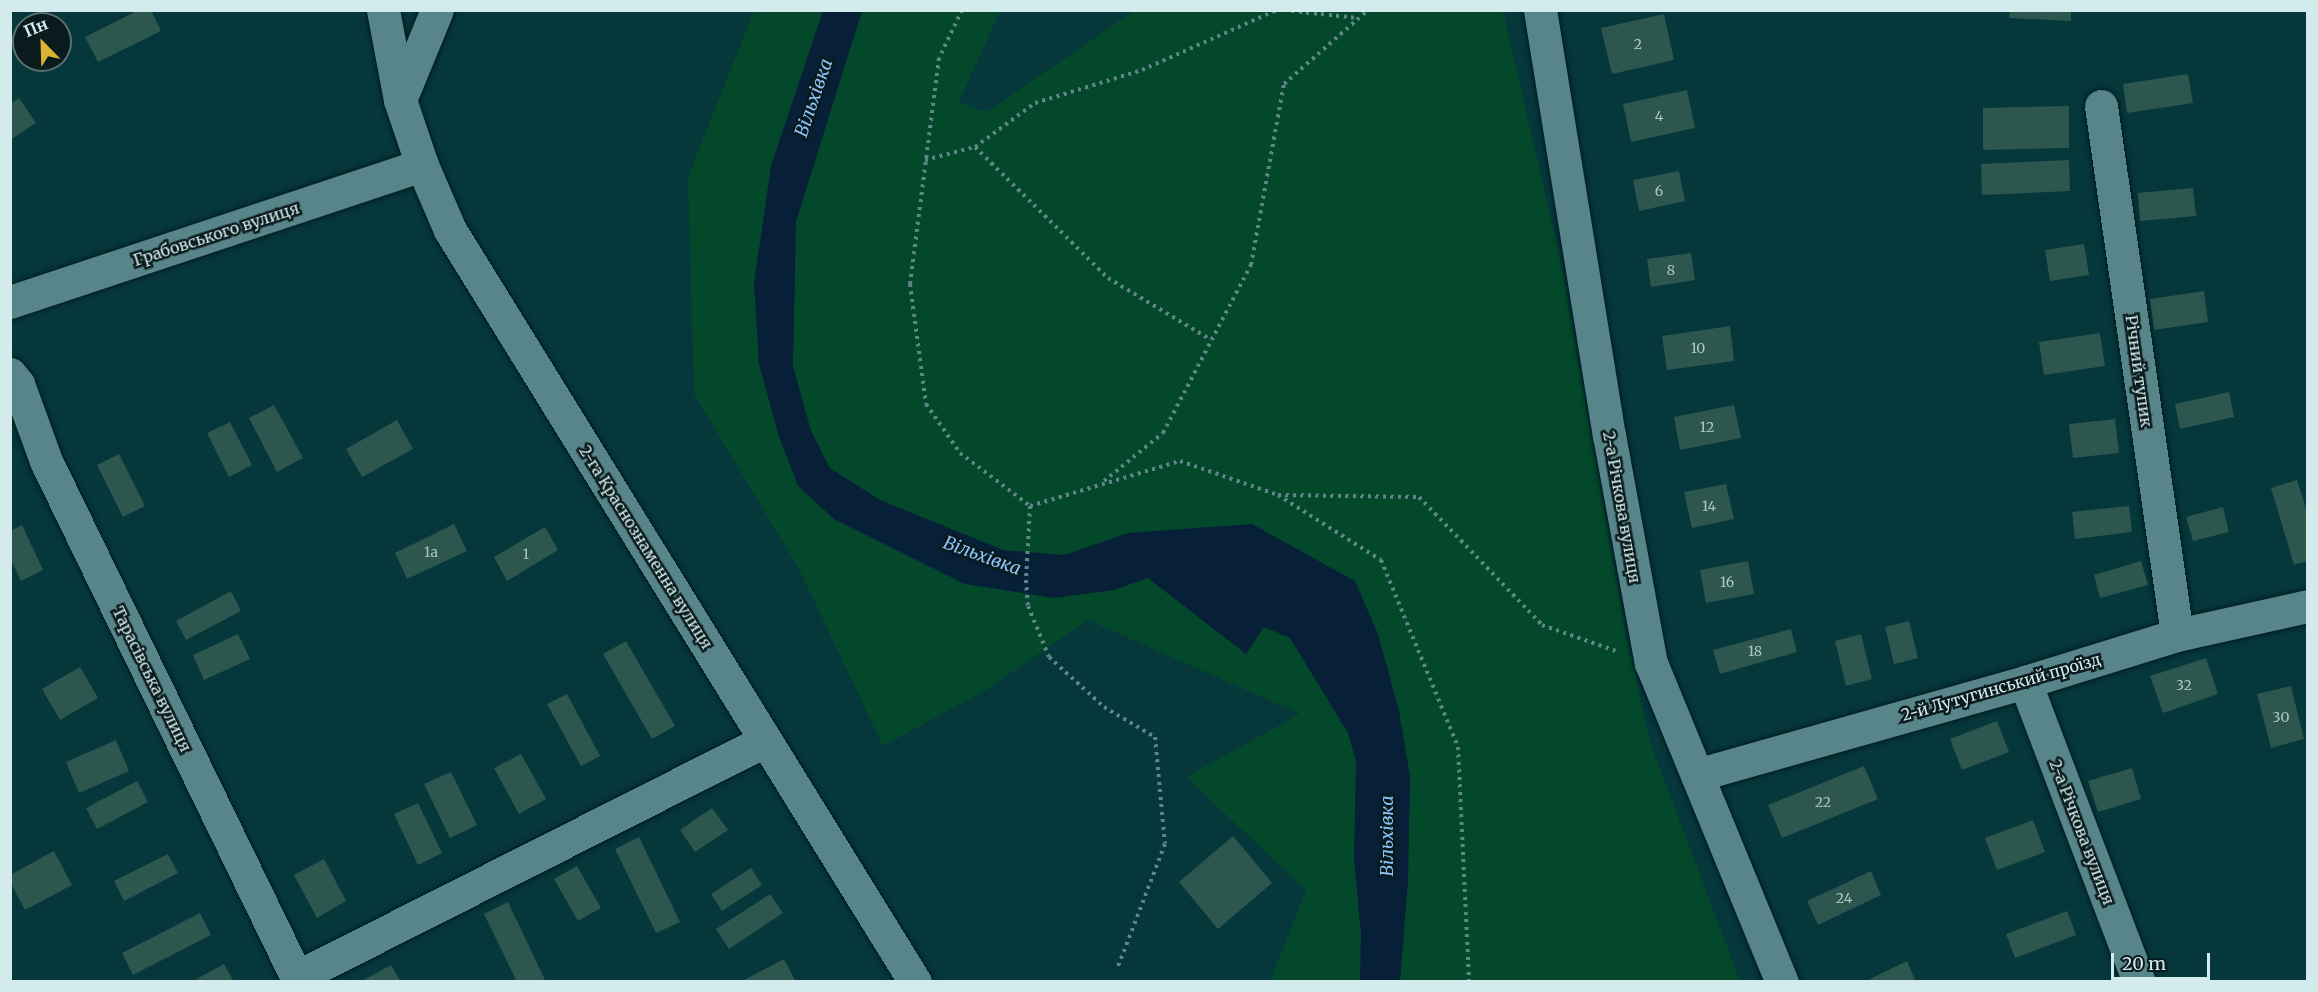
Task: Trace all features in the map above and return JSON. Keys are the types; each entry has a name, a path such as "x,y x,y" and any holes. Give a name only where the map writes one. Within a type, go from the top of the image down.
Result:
{"street":[{"name":"2-га Краснознаменна вулиця","path":"383,10 400,100 422,165 450,230 915,981"},
{"path":"400,100 437,10"},
{"name":"2-а Річкова вулиця","path":"1540,10 1609,435 1651,663 1782,981"},
{"name":"Річний тупик","path":"2101,106 2176,635"},
{"name":"Грабовського вулиця","path":"10,302 422,165"},
{"name":"Тарасівська вулиця","path":"10,374 18,384 46,461 298,979"},
{"name":"2-й Лутугинський проїзд","path":"1697,775 2025,682 2176,635 2307,606"},
{"name":"2-а Річкова вулиця","path":"2025,682 2139,981"},
{"path":"298,979 766,740"}],"path":[{"path":"962,10 939,58 910,284 926,404 960,453 1030,506"},
{"path":"925,160 975,147 1035,103 1142,70 1277,10"},
{"path":"1284,10 1359,18"},
{"path":"1101,483 1163,433 1251,265 1284,84 1368,10"},
{"path":"975,147 1107,278 1211,340"},
{"path":"1030,506 1180,461 1278,495 1382,560 1458,747 1469,981"},
{"path":"1278,495 1419,497 1542,626 1651,663"},
{"path":"1030,506 1026,580 1028,606 1049,657 1104,708 1155,737 1165,844 1117,969"}],"green space":[{"path":"754,11 1000,11 959,102 987,112 1134,11 1503,11 1561,263 1625,631 1650,742 1740,981 1270,981 1306,890 1186,777 1300,714 1088,620 986,690 883,746 799,569 694,394 688,177"}],"water":[{"name":"Вільхівка","path":"823,11 862,11 796,222 793,366 811,431 830,468 880,500 1003,550 1064,555 1128,533 1252,524 1355,581 1378,634 1399,711 1410,776 1408,881 1400,981 1360,981 1361,934 1354,860 1356,762 1348,733 1290,638 1264,627 1246,654 1148,578 1114,590 1054,598 965,584 834,519 798,486 779,437 759,364 754,283 771,166"}],"building":[{"path":"139,10 151,10 161,31 98,62 85,37"},
{"path":"2010,10 2071,10 2071,21 2009,18"},
{"path":"1664,14 1674,60 1612,74 1601,28"},
{"path":"2188,74 2193,103 2127,113 2123,84"},
{"path":"1687,90 1695,128 1631,142 1623,104"},
{"path":"19,98 36,123 10,140 10,104"},
{"path":"2069,106 2069,148 1983,150 1983,108"},
{"path":"2069,160 2070,191 1982,195 1981,164"},
{"path":"1679,171 1685,201 1639,211 1633,180"},
{"path":"2193,188 2196,216 2140,221 2138,193"},
{"path":"2084,244 2089,275 2050,281 2045,250"},
{"path":"1691,253 1695,280 1651,287 1647,259"},
{"path":"2204,291 2208,322 2154,330 2150,299"},
{"path":"1730,326 1734,361 1667,370 1662,336"},
{"path":"2100,333 2105,366 2044,375 2039,342"},
{"path":"2229,392 2234,417 2180,429 2175,404"},
{"path":"274,405 303,458 277,472 249,418"},
{"path":"1734,405 1741,438 1680,450 1674,417"},
{"path":"2115,419 2119,453 2073,458 2069,424"},
{"path":"397,420 413,449 362,477 346,449"},
{"path":"230,422 252,465 229,477 207,433"},
{"path":"119,454 145,506 123,517 97,465"},
{"path":"2297,480 2308,515 2308,561 2294,565 2271,488"},
{"path":"1726,484 1734,519 1692,528 1684,492"},
{"path":"2129,506 2132,532 2075,539 2072,512"},
{"path":"2223,507 2229,532 2193,541 2186,517"},
{"path":"454,524 467,551 407,579 395,553"},
{"path":"22,525 43,570 21,581 10,558 10,531"},
{"path":"545,527 558,550 507,581 494,557"},
{"path":"1748,561 1754,594 1706,603 1700,570"},
{"path":"2141,561 2148,585 2100,598 2094,575"},
{"path":"231,591 241,611 186,640 176,621"},
{"path":"1909,621 1918,658 1894,664 1885,627"},
{"path":"1791,629 1797,652 1720,674 1713,650"},
{"path":"238,634 250,659 204,680 193,655"},
{"path":"1861,634 1872,679 1846,686 1835,641"},
{"path":"626,641 675,726 652,739 603,654"},
{"path":"2206,658 2218,694 2163,713 2150,676"},
{"path":"80,667 98,698 60,720 42,689"},
{"path":"2291,686 2304,739 2271,748 2257,694"},
{"path":"567,694 600,756 581,766 547,704"},
{"path":"1997,721 2009,752 1962,770 1950,739"},
{"path":"116,740 129,771 79,793 66,762"},
{"path":"521,754 546,799 519,814 494,768"},
{"path":"1864,766 1878,799 1782,838 1768,805"},
{"path":"2132,768 2141,799 2098,812 2088,781"},
{"path":"451,772 477,825 450,838 424,784"},
{"path":"137,781 148,802 97,829 86,808"},
{"path":"418,803 442,853 418,865 394,814"},
{"path":"712,808 728,830 695,852 680,830"},
{"path":"2033,820 2045,852 1997,870 1985,838"},
{"path":"1233,836 1272,883 1218,929 1179,882"},
{"path":"639,837 680,922 656,933 615,849"},
{"path":"54,851 72,885 25,910 10,882 10,875"},
{"path":"168,854 178,873 124,901 114,881"},
{"path":"324,859 346,901 317,918 294,875"},
{"path":"577,866 601,908 578,921 554,879"},
{"path":"751,868 762,885 722,911 711,894"},
{"path":"1871,871 1881,895 1818,925 1807,901"},
{"path":"770,894 783,913 729,949 716,929"},
{"path":"508,902 546,982 517,982 484,914"},
{"path":"2067,911 2076,935 2015,958 2006,934"},
{"path":"200,913 211,935 133,975 122,953"},
{"path":"784,959 796,982 740,982"},
{"path":"1907,961 1916,982 1864,982"},
{"path":"224,964 234,982 191,982"},
{"path":"391,965 401,982 360,982"}]}
